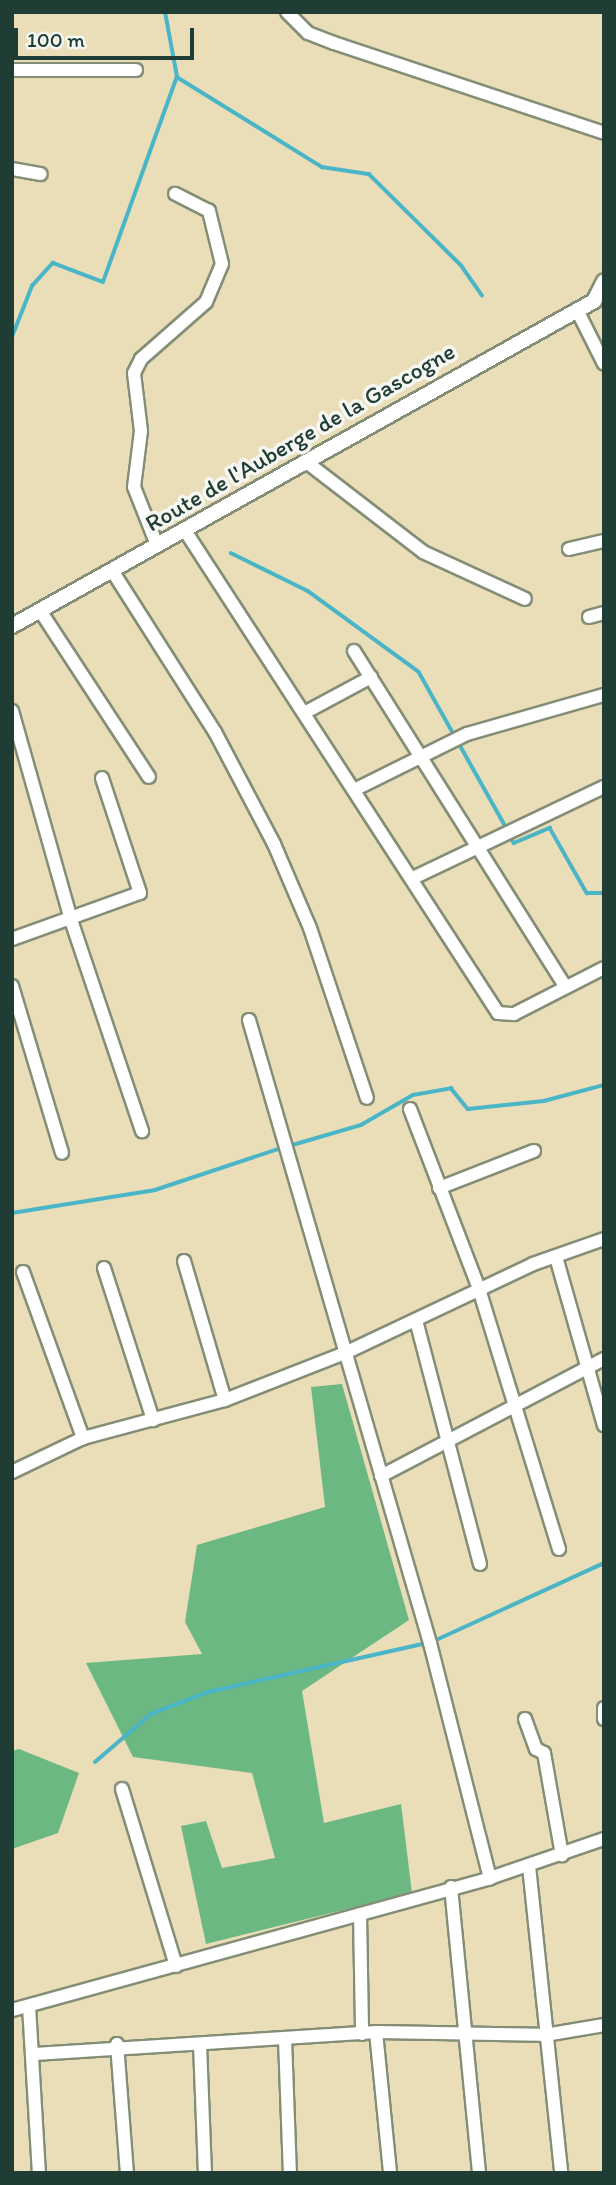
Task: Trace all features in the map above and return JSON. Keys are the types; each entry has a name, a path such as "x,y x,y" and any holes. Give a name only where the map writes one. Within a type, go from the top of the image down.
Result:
{"street":[{"path":"286,12 308,33 334,43 604,132"},
{"path":"12,71 136,70"},
{"path":"12,169 41,174"},
{"path":"157,545 134,487 141,431 134,373 141,359 206,302 222,264 209,211 175,194"},
{"name":"Route de l'Auberge de la Gascogne","path":"12,626 113,572 184,529 577,310 599,301 604,281"},
{"path":"577,310 604,363"},
{"path":"305,461 423,552 525,599"},
{"path":"184,529 502,1016 604,968"},
{"path":"569,549 604,541"},
{"path":"113,572 215,732 296,889 367,1098"},
{"path":"41,612 149,777"},
{"path":"589,617 604,614"},
{"path":"354,651 479,843 565,986"},
{"path":"306,712 371,677"},
{"path":"356,789 467,734 604,695"},
{"path":"12,711 71,920 142,1131"},
{"path":"12,939 140,893 102,778"},
{"path":"413,878 479,843 604,787"},
{"path":"12,986 62,1153"},
{"path":"249,1020 381,1476 490,1878"},
{"path":"411,1109 479,1289 513,1409 559,1549"},
{"path":"439,1188 534,1151"},
{"path":"14,1467 83,1438 225,1400 417,1324 479,1289 604,1239"},
{"path":"556,1257 584,1368 604,1425"},
{"path":"184,1261 225,1400"},
{"path":"104,1268 153,1420"},
{"path":"23,1272 83,1438"},
{"path":"417,1324 480,1564"},
{"path":"381,1476 604,1359"},
{"path":"604,1708 604,1719"},
{"path":"525,1719 536,1749 544,1753 543,1779 562,1855"},
{"path":"122,1790 176,1966"},
{"path":"12,2010 490,1878 604,1839"},
{"path":"529,1866 561,2173"},
{"path":"451,1887 463,2032 479,2173"},
{"path":"360,1914 362,2034"},
{"path":"29,2006 35,2054 39,2173"},
{"path":"35,2054 117,2044 200,2044 376,2032 545,2035 604,2025"},
{"path":"376,2032 390,2173"},
{"path":"285,2039 290,2173"},
{"path":"117,2044 127,2173"},
{"path":"200,2044 205,2173"}],"green space":[{"path":"342,1384 409,1620 302,1691 324,1823 401,1804 412,1893 206,1944 181,1826 206,1821 222,1868 275,1858 252,1773 133,1757 86,1663 202,1654 185,1622 197,1545 325,1507 311,1387"},
{"path":"19,1749 79,1773 58,1833 12,1849 12,1751"}],"waterway":[{"path":"12,337 32,286 53,263 103,282 177,77 165,12"},
{"path":"177,77 322,167 369,174 461,265 482,295"},
{"path":"231,553 308,591 419,672 507,829"},
{"path":"510,836 514,843 550,828 587,893 604,893"},
{"path":"289,1146 361,1125 413,1095 451,1088 468,1109 544,1101 604,1085"},
{"path":"12,1213 155,1190 281,1148"},
{"path":"434,1641 604,1563"},
{"path":"95,1762 151,1714 208,1692 427,1643"}]}
